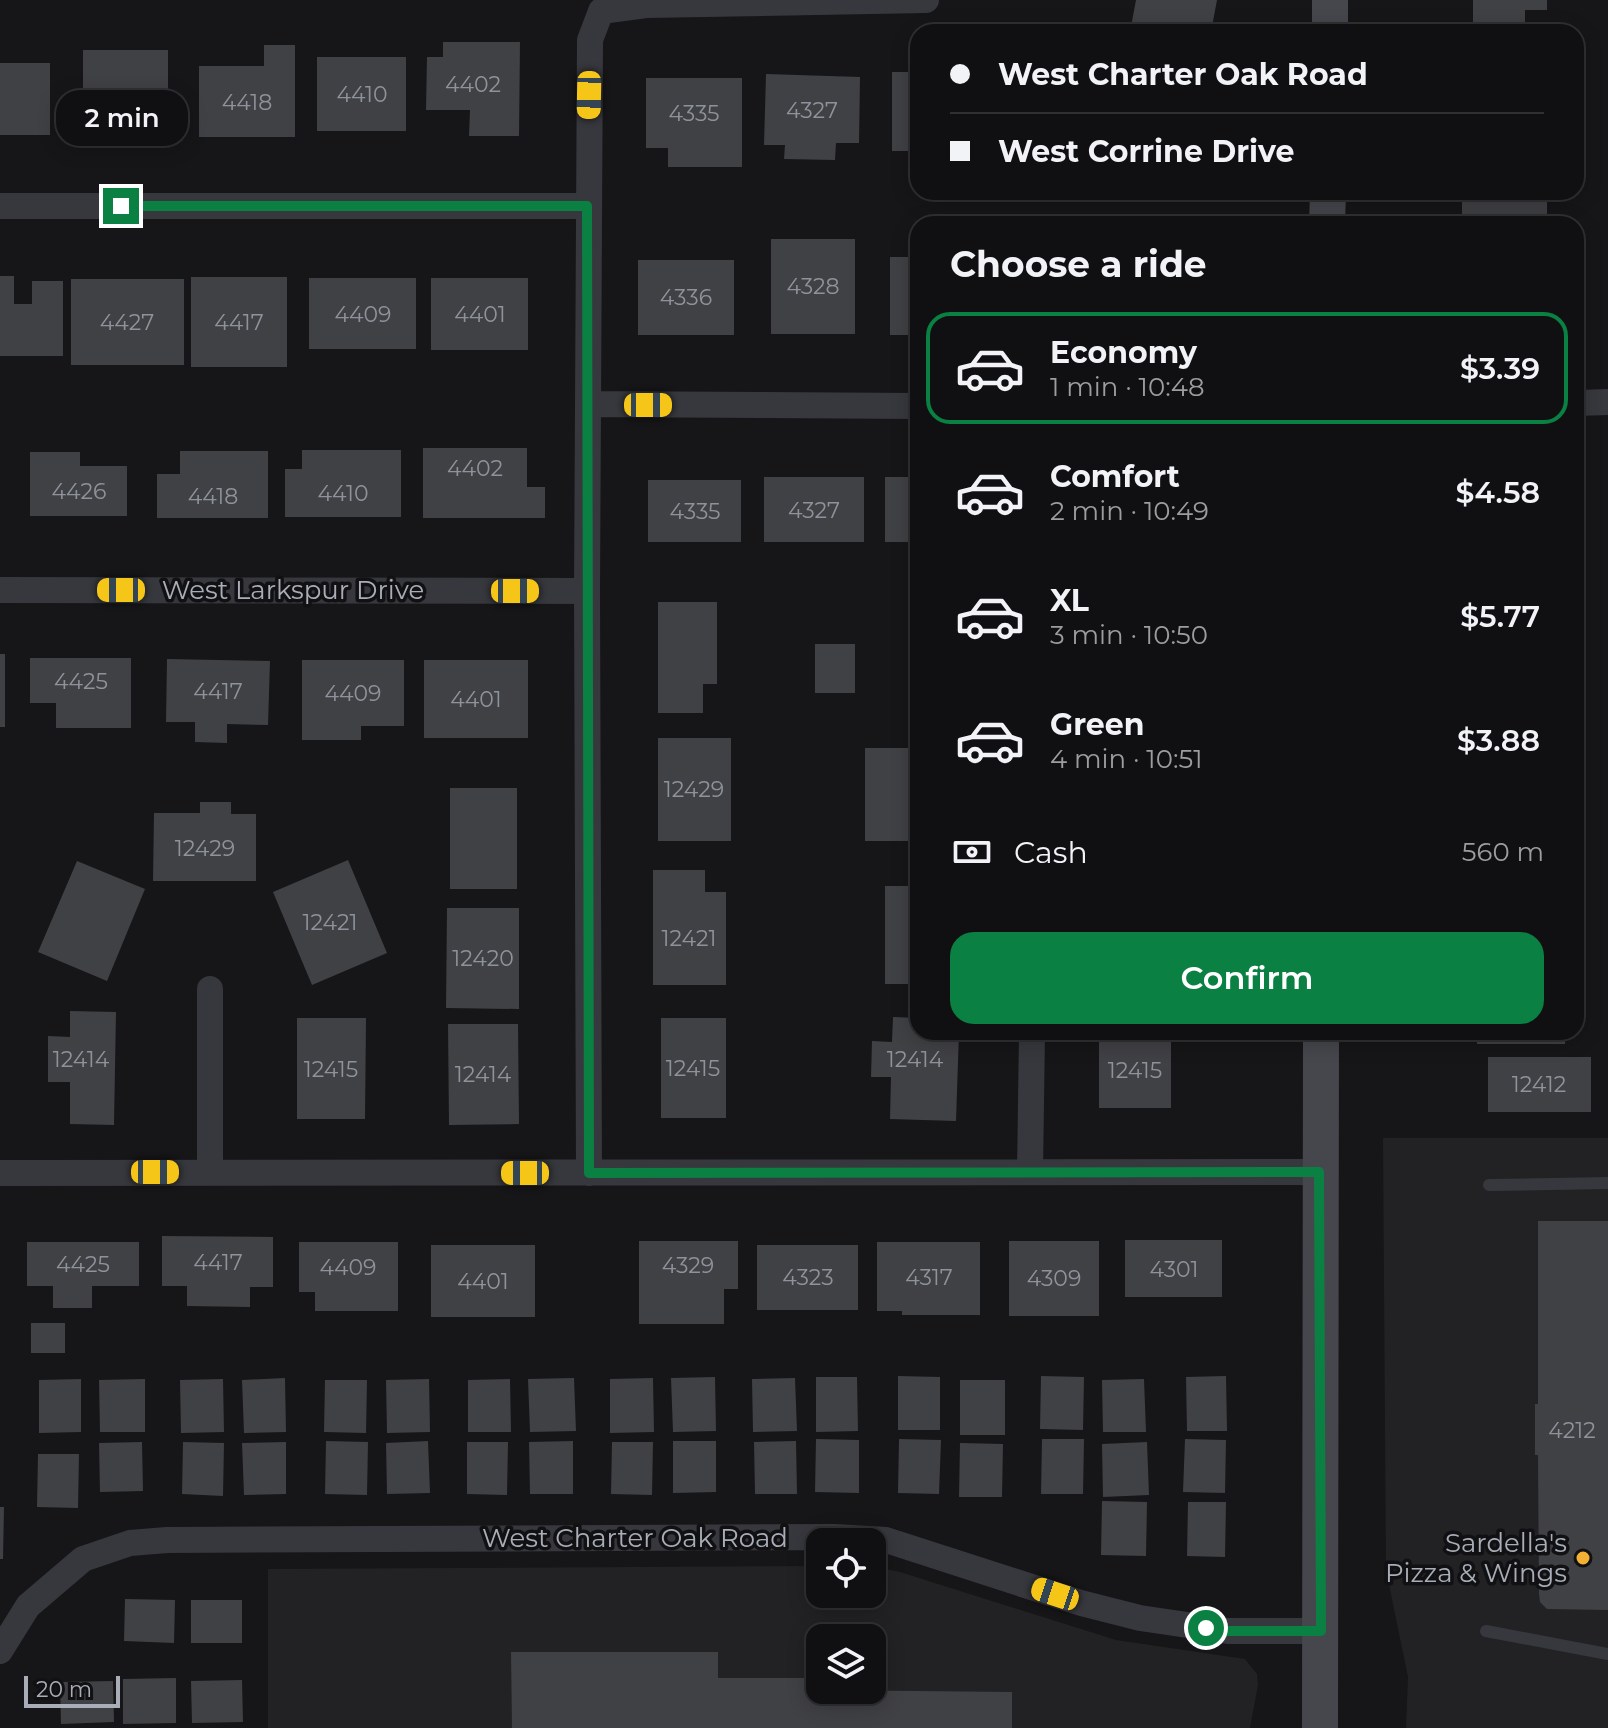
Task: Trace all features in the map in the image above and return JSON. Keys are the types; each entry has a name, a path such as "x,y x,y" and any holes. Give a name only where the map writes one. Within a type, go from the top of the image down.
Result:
{"main road":[{"path":"1330,0 1330,24"},
{"path":"1320,1728 1321,1040"}],"street":[{"path":"589,1173 587,206 590,40 601,11 646,5 926,0"},
{"path":"0,206 587,206"},
{"path":"1584,403 1608,402"},
{"path":"588,404 910,406"},
{"name":"West Larkspur Drive","path":"0,590 587,591"},
{"path":"210,989 210,1172"},
{"path":"1030,1172 1032,1040"},
{"path":"0,1173 1319,1172"},
{"name":"West Charter Oak Road","path":"0,1651 28,1606 83,1559 130,1543 167,1540 820,1537 886,1540 1081,1603 1140,1618 1228,1631 1321,1631"}],"lane":[{"path":"1489,1185 1608,1183"},
{"path":"1486,1631 1608,1654"}],"shaded area":[{"path":"1383,1138 1608,1138 1608,1728 1406,1728 1408,1677 1386,1570"},
{"path":"806,1566 806,1608 886,1608 886,1569 1116,1640 1245,1659 1257,1674 1258,1685 1250,1728 268,1728 268,1569"}],"building":[{"path":"1136,0 1217,0 1212,24 1132,24"},
{"path":"1473,0 1547,0 1547,10 1525,10 1525,24 1473,24"},
{"path":"443,42 520,42 519,136 469,136 470,110 426,110 427,57 443,57"},
{"path":"264,45 295,45 295,137 199,137 199,66 264,66"},
{"path":"83,50 168,50 168,137 83,137"},
{"path":"317,57 406,57 406,131 317,131"},
{"path":"0,63 50,63 50,135 0,135"},
{"path":"892,72 910,72 910,151 892,151"},
{"path":"766,74 860,77 859,143 836,143 835,160 784,159 785,145 764,145"},
{"path":"646,78 742,78 742,167 668,167 668,148 646,148"},
{"path":"1462,200 1547,200 1547,216 1462,216"},
{"path":"771,239 855,239 855,334 771,334"},
{"path":"890,257 910,257 910,335 890,335"},
{"path":"638,260 734,260 734,335 638,335"},
{"path":"0,276 14,276 14,304 32,304 32,281 63,281 63,356 0,356"},
{"path":"191,277 287,277 287,367 191,367"},
{"path":"309,278 416,278 416,349 309,349"},
{"path":"431,278 528,278 528,350 431,350"},
{"path":"71,279 184,279 184,365 71,365"},
{"path":"423,448 527,448 527,487 545,487 545,518 423,518"},
{"path":"302,450 401,450 401,517 285,517 285,469 302,469"},
{"path":"180,451 268,451 268,518 157,518 157,474 180,474"},
{"path":"30,452 80,452 80,466 127,466 127,516 30,516"},
{"path":"764,477 864,477 864,542 764,542"},
{"path":"885,477 910,477 910,542 885,542"},
{"path":"648,480 741,480 741,542 648,542"},
{"path":"658,602 717,602 717,684 703,684 703,713 658,713"},
{"path":"815,644 855,644 855,693 815,693"},
{"path":"0,654 5,654 5,727 0,727"},
{"path":"30,658 131,658 131,728 56,728 56,703 30,703"},
{"path":"167,659 270,661 268,725 227,724 227,743 195,742 195,722 166,722"},
{"path":"302,660 404,660 404,726 361,726 361,740 302,740"},
{"path":"424,660 528,660 528,738 424,738"},
{"path":"658,738 731,738 731,841 658,841"},
{"path":"865,748 910,748 910,841 865,841"},
{"path":"450,788 517,788 517,889 450,889"},
{"path":"200,802 231,802 231,814 256,814 256,881 153,881 154,813 200,813"},
{"path":"348,860 387,953 312,985 273,892"},
{"path":"77,861 145,889 107,981 38,952"},
{"path":"653,870 705,870 705,892 726,892 726,985 653,985"},
{"path":"885,886 910,886 910,984 885,984"},
{"path":"447,908 519,908 519,1009 446,1008"},
{"path":"70,1011 116,1012 114,1125 70,1124 70,1082 48,1082 48,1036 70,1037"},
{"path":"893,1017 910,1018 910,1040 959,1040 956,1121 890,1119 891,1077 871,1077 872,1041 892,1042"},
{"path":"297,1018 366,1018 365,1119 297,1119"},
{"path":"661,1018 726,1018 726,1118 661,1118"},
{"path":"448,1024 518,1024 519,1124 449,1125"},
{"path":"1099,1040 1171,1040 1171,1108 1099,1108"},
{"path":"1477,1040 1565,1040 1565,1044 1477,1044"},
{"path":"1488,1057 1591,1057 1591,1112 1488,1112"},
{"path":"1538,1221 1608,1221 1608,1610 1547,1609 1540,1602 1538,1455 1535,1455"},
{"path":"162,1236 273,1237 273,1287 250,1287 250,1307 187,1306 187,1286 162,1286"},
{"path":"1125,1240 1222,1240 1222,1297 1125,1297"},
{"path":"639,1241 738,1241 738,1289 724,1289 724,1324 639,1324"},
{"path":"1009,1241 1099,1241 1099,1316 1009,1316"},
{"path":"27,1242 139,1242 139,1286 92,1286 92,1308 53,1308 53,1286 27,1286"},
{"path":"299,1242 398,1242 398,1311 315,1311 315,1292 299,1292"},
{"path":"877,1242 980,1242 980,1315 902,1315 902,1311 877,1311"},
{"path":"431,1245 535,1245 535,1317 431,1317"},
{"path":"757,1245 858,1245 858,1310 757,1310"},
{"path":"31,1323 65,1323 65,1353 31,1353"},
{"path":"898,1376 940,1377 940,1430 898,1430"},
{"path":"1041,1376 1084,1377 1083,1430 1040,1429"},
{"path":"1226,1376 1227,1431 1187,1431 1186,1377"},
{"path":"715,1377 716,1431 673,1432 671,1378"},
{"path":"816,1377 857,1377 858,1431 816,1432"},
{"path":"285,1378 286,1432 244,1433 242,1380"},
{"path":"574,1378 576,1431 530,1432 528,1379"},
{"path":"653,1378 654,1432 610,1433 610,1379"},
{"path":"795,1378 797,1431 753,1432 752,1379"},
{"path":"81,1379 81,1432 39,1433 39,1380"},
{"path":"145,1379 145,1432 100,1432 99,1380"},
{"path":"223,1379 224,1432 181,1433 180,1380"},
{"path":"429,1379 430,1432 387,1433 386,1380"},
{"path":"510,1379 511,1432 468,1432 468,1380"},
{"path":"1144,1379 1146,1432 1103,1432 1102,1380"},
{"path":"325,1380 367,1380 366,1433 324,1432"},
{"path":"960,1380 1005,1380 1005,1435 960,1435"},
{"path":"816,1439 859,1440 859,1493 815,1492"},
{"path":"899,1439 941,1440 939,1494 898,1493"},
{"path":"1042,1439 1084,1439 1083,1494 1041,1494"},
{"path":"1185,1439 1226,1440 1225,1493 1183,1492"},
{"path":"326,1441 368,1442 367,1495 325,1494"},
{"path":"428,1441 430,1493 387,1494 386,1443"},
{"path":"573,1441 573,1494 530,1494 529,1442"},
{"path":"673,1441 716,1441 716,1492 673,1493"},
{"path":"796,1441 797,1494 755,1494 754,1442"},
{"path":"142,1442 143,1491 100,1492 99,1443"},
{"path":"183,1442 224,1443 223,1496 182,1494"},
{"path":"286,1442 286,1494 244,1495 242,1443"},
{"path":"467,1442 508,1442 507,1495 467,1494"},
{"path":"612,1442 653,1442 652,1495 611,1494"},
{"path":"1147,1442 1149,1495 1103,1497 1102,1444"},
{"path":"960,1443 1003,1444 1002,1497 959,1497"},
{"path":"38,1454 79,1454 78,1508 37,1507"},
{"path":"1102,1501 1147,1502 1146,1556 1101,1555"},
{"path":"1188,1502 1226,1502 1225,1557 1187,1556"},
{"path":"0,1507 4,1507 3,1559 0,1559"},
{"path":"125,1599 175,1600 174,1643 124,1641"},
{"path":"191,1600 242,1600 242,1643 191,1643"},
{"path":"511,1652 718,1652 718,1678 806,1678 806,1704 886,1704 886,1691 1012,1692 1012,1728 512,1728"},
{"path":"176,1678 176,1723 123,1724 123,1679"},
{"path":"242,1680 243,1722 192,1723 191,1681"},
{"path":"113,1681 114,1722 61,1724 60,1682"}],"place":[{"name":"Sardella's Pizza & Wings","path":"1583,1558"}],"route":[{"path":"121,206 587,206 589,1173 1319,1172 1321,1631 1228,1631 1206,1628"}]}
